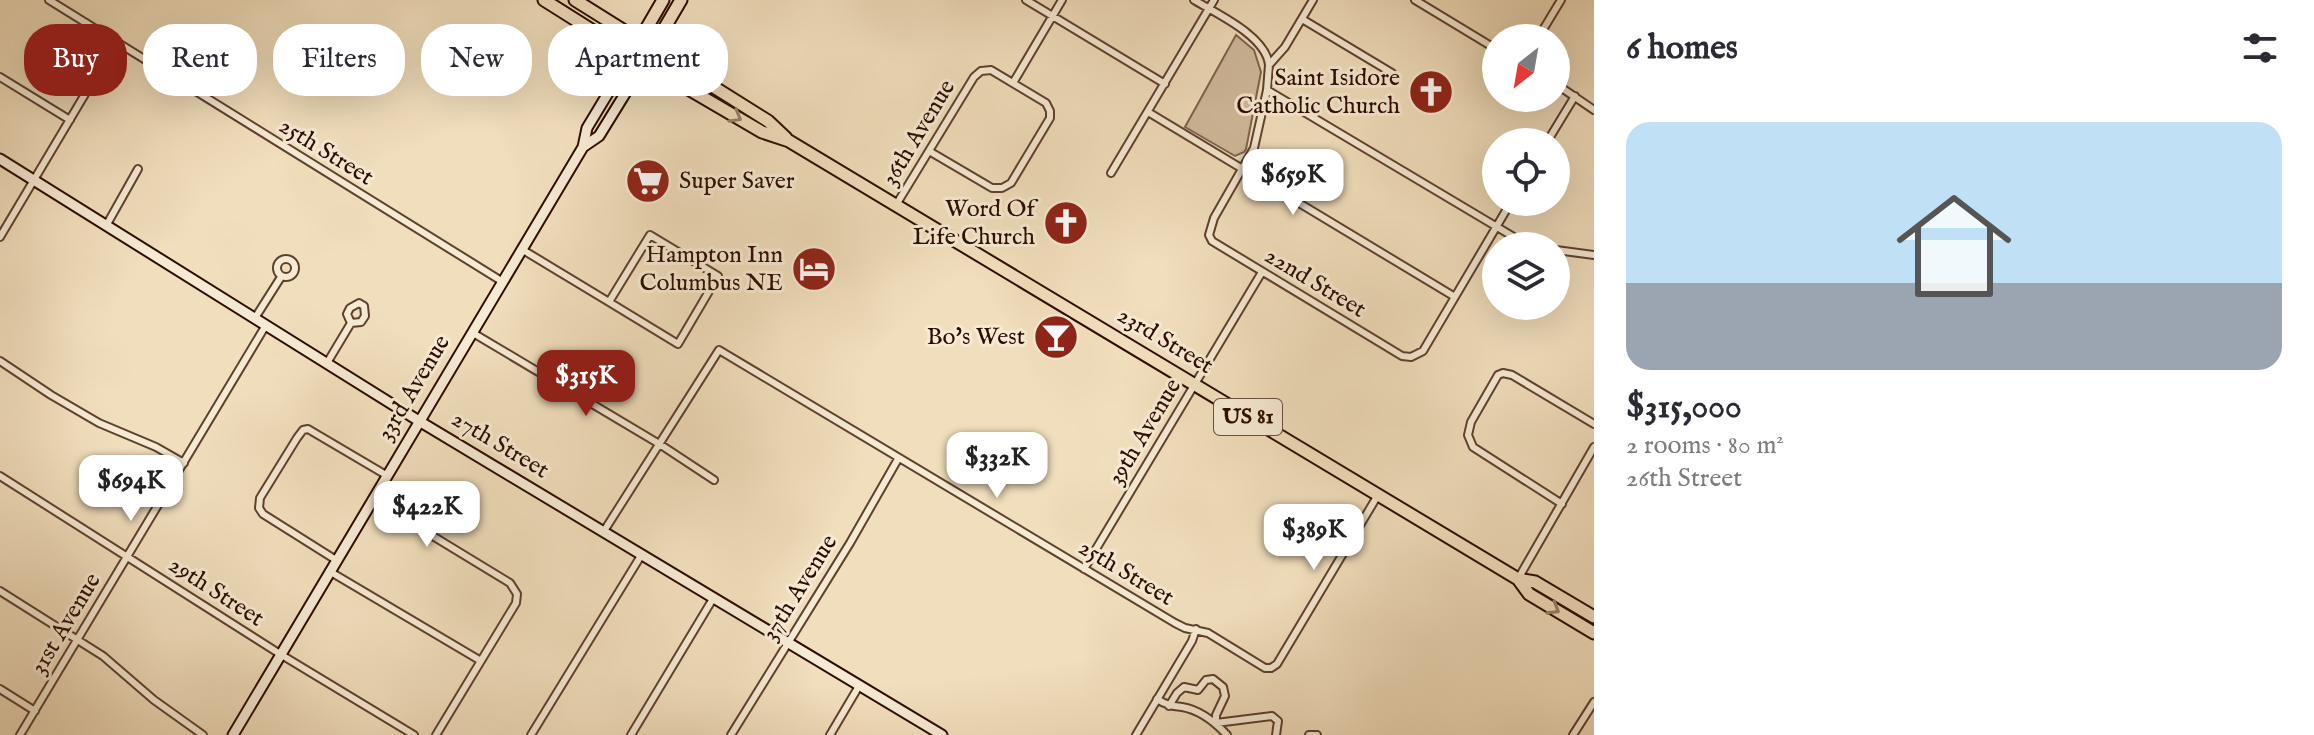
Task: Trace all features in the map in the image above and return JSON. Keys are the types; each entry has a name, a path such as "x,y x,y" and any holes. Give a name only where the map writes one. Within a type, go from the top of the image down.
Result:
{"highway":[{"name":"23rd Street","path":"544,0 582,24"},
{"name":"23rd Street","path":"575,0 612,24"},
{"name":"33rd Avenue","path":"649,24 663,0"},
{"name":"33rd Avenue","path":"667,24 681,0"},
{"name":"23rd Street","path":"700,96 762,132 789,141 1518,579 1535,582 1594,617"},
{"name":"23rd Street","path":"728,96 768,121 789,141"},
{"name":"23rd Street","path":"1518,579 1529,594 1594,633"}],"street":[{"name":"25th Street","path":"49,0 87,24"},
{"path":"1026,0 1165,84"},
{"path":"929,151 992,188 1002,188 1011,183 1050,118 1046,103 1013,83 1062,0"},
{"path":"1194,0 1244,30 1268,55 1267,90 1254,148 1243,170"},
{"path":"1111,173 1214,0"},
{"path":"1269,65 1285,47 1313,0"},
{"path":"1415,0 1482,41"},
{"path":"1430,9 1436,0"},
{"path":"1546,24 1561,0"},
{"path":"1302,19 1392,73"},
{"name":"25th Street","path":"127,49 503,282"},
{"name":"36th Avenue","path":"896,205 974,77 981,71 991,70 1013,83"},
{"path":"0,77 70,120"},
{"path":"1267,90 1505,232"},
{"path":"1570,93 1594,110"},
{"path":"0,237 84,96"},
{"name":"33rd Avenue","path":"233,735 523,250 583,147 587,128 606,96"},
{"name":"33rd Avenue","path":"583,147 599,136 624,96"},
{"path":"1556,128 1575,96"},
{"path":"1148,112 1455,297 1503,216"},
{"name":"27th Street","path":"0,159 419,421 937,734"},
{"path":"106,226 138,169"},
{"name":"22nd Street","path":"1243,170 1214,218 1209,235 1212,241 1392,350 1406,357 1420,354 1455,297"},
{"path":"523,250 678,344 718,276 650,235 609,302"},
{"path":"1570,252 1594,255"},
{"name":"39th Avenue","path":"1084,569 1262,272"},
{"path":"255,318 281,277"},
{"path":"327,363 351,323"},
{"name":"31st Avenue","path":"20,735 266,325"},
{"path":"473,333 714,480"},
{"name":"25th Street","path":"661,445 719,350 1175,623 1208,633 1265,668 1277,664 1378,495"},
{"path":"0,361 99,423 156,447 184,463"},
{"path":"1562,504 1473,447 1468,435 1471,422 1498,375 1503,373 1512,375 1594,424"},
{"path":"336,560 263,514 259,508 260,498 297,438 308,429 386,475"},
{"path":"604,531 661,445"},
{"path":"1518,579 1594,447"},
{"name":"37th Avenue","path":"731,735 850,543 898,459"},
{"name":"29th Street","path":"0,476 414,735"},
{"path":"372,499 510,583 517,594 516,603 436,735"},
{"path":"531,735 642,554"},
{"path":"329,571 481,661"},
{"path":"0,591 103,656 154,700 203,735"},
{"path":"631,735 714,597"},
{"path":"1136,735 1192,641 1196,629"},
{"path":"1169,706 1184,687 1198,690 1206,680 1213,679 1223,687 1225,696 1216,715 1216,723"},
{"path":"830,735 859,686"},
{"path":"0,689 35,711"},
{"path":"1157,699 1169,706 1192,710 1216,723 1227,735"},
{"path":"1573,735 1594,702"},
{"path":"1216,723 1272,716 1278,721 1276,735"},
{"path":"1309,735 1317,735"}],"shaded area":[{"path":"1236,35 1254,50 1261,72 1246,149 1235,156 1185,127"}],"place":[{"name":"Saint Isidore Catholic Church","path":"1431,92"},
{"name":"Super Saver","path":"648,181"},
{"name":"Word Of Life Church","path":"1066,223"},
{"name":"Hampton Inn Columbus NE","path":"814,269"},
{"name":"Bo's West","path":"1056,337"}]}
